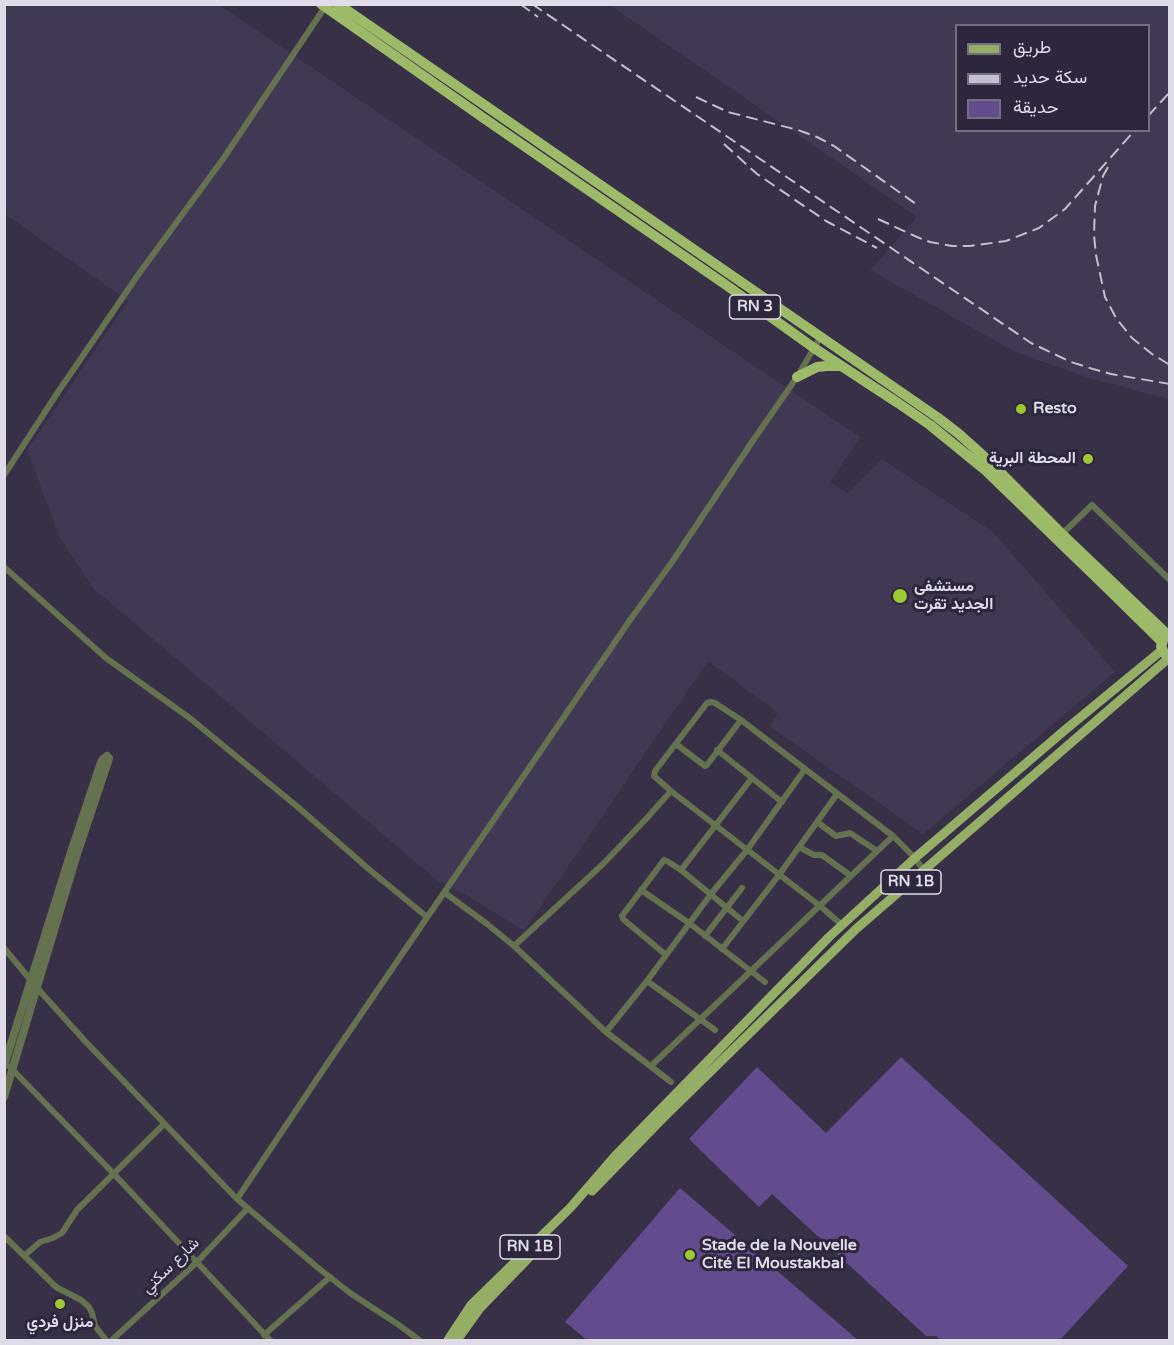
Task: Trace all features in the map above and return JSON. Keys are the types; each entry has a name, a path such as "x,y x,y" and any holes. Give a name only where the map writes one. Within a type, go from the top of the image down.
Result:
{"highway":[{"name":"RN 3","path":"338,4 676,244 814,348 906,408 961,449 1060,536"},
{"name":"RN 3","path":"323,6 676,244 821,336 937,417 989,461 1166,644"},
{"path":"797,377 820,366 842,366"}],"main road":[{"name":"RN 1B","path":"448,1341 471,1305 571,1207 842,925 915,858 1166,644"},
{"name":"RN 1B","path":"660,1115 856,929 924,871 1166,644"},
{"name":"RN 1B","path":"457,1341 480,1308 617,1159"}],"street":[{"path":"4,475 138,275 224,159 323,6"},
{"path":"237,1199 290,1118 797,377 821,336"},
{"path":"1060,536 1092,505 1170,580"},
{"path":"4,567 106,658 191,719 428,917"},
{"path":"842,925 654,776 707,703 715,703 741,720 893,836 915,858 924,871"},
{"path":"676,744 705,766 741,720"},
{"path":"717,750 782,802"},
{"path":"4,1097 13,1070 38,989 77,854 108,762 107,756 101,762 71,852 5,1063 13,1070 113,1173 267,1338 330,1277"},
{"path":"606,1032 647,981 688,923 747,850 804,769"},
{"path":"681,870 752,778"},
{"path":"514,946 603,864 671,790"},
{"path":"722,949 800,847 837,794"},
{"path":"817,822 836,836 850,833 877,851"},
{"path":"651,1066 893,836"},
{"path":"800,847 814,855 822,855 851,876"},
{"path":"666,955 623,918 623,914 664,860 681,870 743,921"},
{"path":"705,936 742,888"},
{"path":"641,890 765,982"},
{"path":"445,893 488,924 606,1032 671,1082"},
{"path":"4,948 85,1041 237,1199 330,1277 419,1341"},
{"path":"647,981 715,1030"},
{"path":"24,1256 40,1242 62,1233 77,1210 164,1124"},
{"name":"شارع سكني","path":"112,1341 196,1263 248,1208"},
{"path":"4,1236 56,1287 81,1300 89,1307 95,1326 106,1341"}],"shaded area":[{"path":"5,5 219,5 860,437 830,482 848,493 882,459 993,532 1115,672 923,834 769,726 778,713 708,661 524,931 465,894 439,882 93,588 59,536 27,450 128,301 5,214"},
{"path":"610,5 1169,5 1169,399 1089,378 1013,351 870,270 917,217"}],"green space":[{"path":"901,1057 1128,1266 1060,1340 941,1340 936,1336 926,1336 772,1194 759,1207 689,1139 757,1067 826,1133"},
{"name":"Stade de la Nouvelle Cité El Moustakbal","path":"680,1188 858,1340 587,1340 565,1322"}],"railway":[{"path":"520,4 538,17"},
{"path":"532,4 1031,343 1071,362 1093,369 1170,384"},
{"path":"1150,114 1170,92"},
{"path":"696,97 728,112 817,137 834,146 916,204"},
{"path":"878,219 930,242 952,246 1006,241 1039,228 1065,209 1133,132"},
{"path":"724,144 757,174 826,221 877,248"},
{"path":"1108,167 1103,176 1095,206 1094,235 1105,297 1116,318 1132,338 1170,365"}],"place":[{"name":"Resto","path":"1021,409"},
{"name":"المحطة البرية","path":"1088,459"},
{"name":"مستشفى الجديد تقرت","path":"900,596"},
{"name":"Stade de la Nouvelle Cité El Moustakbal","path":"690,1255"},
{"name":"منزل فردي","path":"60,1304"}]}
